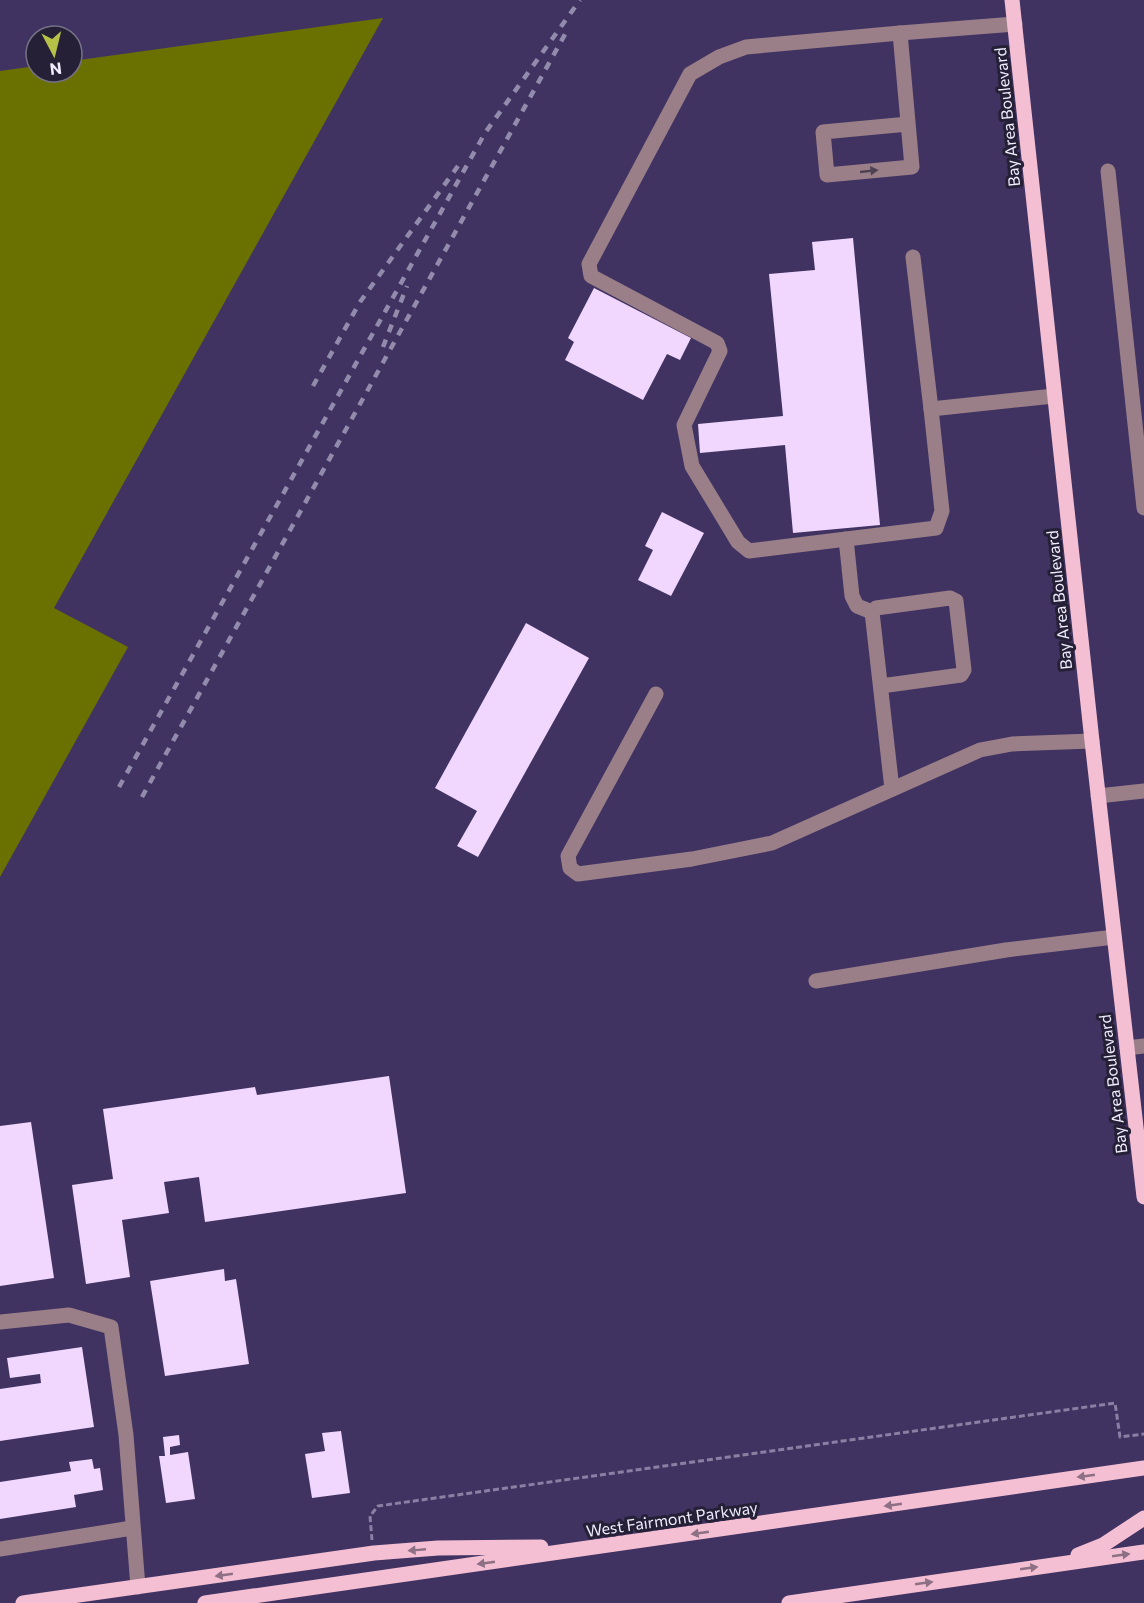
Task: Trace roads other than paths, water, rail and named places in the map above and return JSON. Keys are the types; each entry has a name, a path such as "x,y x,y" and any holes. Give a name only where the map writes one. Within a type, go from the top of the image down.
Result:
{"main road":[{"name":"Bay Area Boulevard","path":"1012,0 1114,937 1127,1048 1138,1094 1144,1197"},
{"name":"West Fairmont Parkway","path":"205,1603 1144,1468"},
{"path":"1056,1564 1103,1545 1144,1518"},
{"path":"23,1603 374,1553 438,1548 602,1547"},
{"path":"789,1603 836,1600 1144,1552"}],"lane":[{"path":"913,257 942,512 936,528 749,551 738,542 692,466 684,425 720,351 717,343 591,276 590,264 690,74 719,57 746,47 1015,24"},
{"path":"900,33 912,167 827,175 823,132 908,124"},
{"path":"1108,171 1144,508"},
{"path":"931,409 1054,396"},
{"path":"846,539 852,596 857,606 872,612"},
{"path":"872,612 876,608 950,598 956,601 964,670 961,675 881,686"},
{"path":"872,612 892,789"},
{"path":"656,694 568,856 570,868 578,874 692,859 772,843 980,750 1012,744 1092,741"},
{"path":"1098,796 1144,791"},
{"path":"816,981 1006,950 1114,937"},
{"path":"1127,1048 1144,1046"},
{"path":"0,1322 69,1315 111,1327 126,1435 138,1587"},
{"path":"0,1549 132,1528"}],"railway":[{"path":"119,787 485,133 580,0"},
{"path":"142,797 568,29"},
{"path":"313,386 360,302 458,166"},
{"path":"383,347 407,286"}]}
